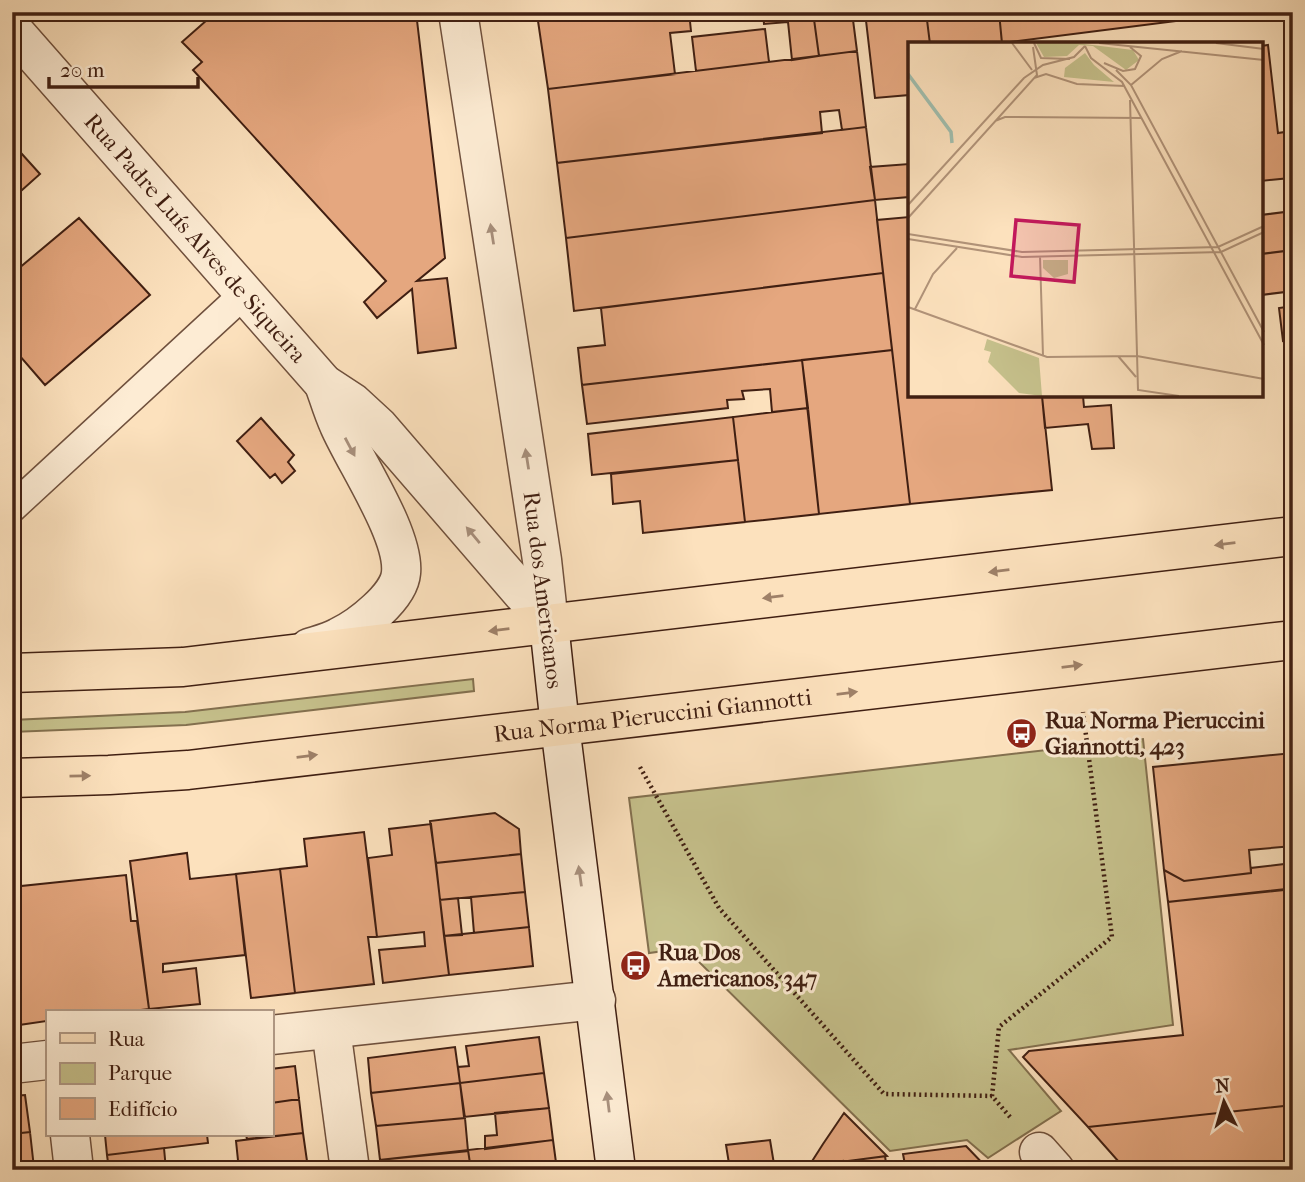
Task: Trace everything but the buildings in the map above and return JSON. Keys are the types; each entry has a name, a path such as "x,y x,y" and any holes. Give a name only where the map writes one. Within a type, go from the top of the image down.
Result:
{"main road":[{"path":"12,673 183,667 1293,536"},
{"name":"Rua Norma Pieruccini Giannotti","path":"12,778 188,770 1293,640"}],"street":[{"name":"Rua dos Americanos","path":"458,12 542,559 560,726 616,1170"},
{"name":"Rua Padre Luís Alves de Siqueira","path":"12,29 324,384 353,403 378,426 549,624"},
{"name":"Rua Padre Luís Alves de Siqueira","path":"293,654 339,638 369,618 396,590 401,575 401,559 385,516 339,426 324,384"},
{"path":"273,1035 596,1000"},
{"path":"331,1029 350,1170"},
{"path":"12,1064 46,1060"},
{"path":"70,1136 74,1170"}],"lane":[{"path":"12,508 244,294"}],"path":[{"path":"1047,1161 992,1096 999,1027 1112,937 1083,712"},
{"path":"640,767 719,908 884,1094 992,1096"}],"green space":[{"path":"473,679 474,691 186,725 12,732 12,720 185,712"},
{"path":"1143,739 1173,1025 1009,1050 1061,1111 988,1158 967,1140 890,1151 685,948 649,953 629,798"}],"place":[{"name":"Rua Norma Pieruccini Giannotti, 423","path":"1022,733"},
{"name":"Rua Dos Americanos, 347","path":"635,965"}]}
